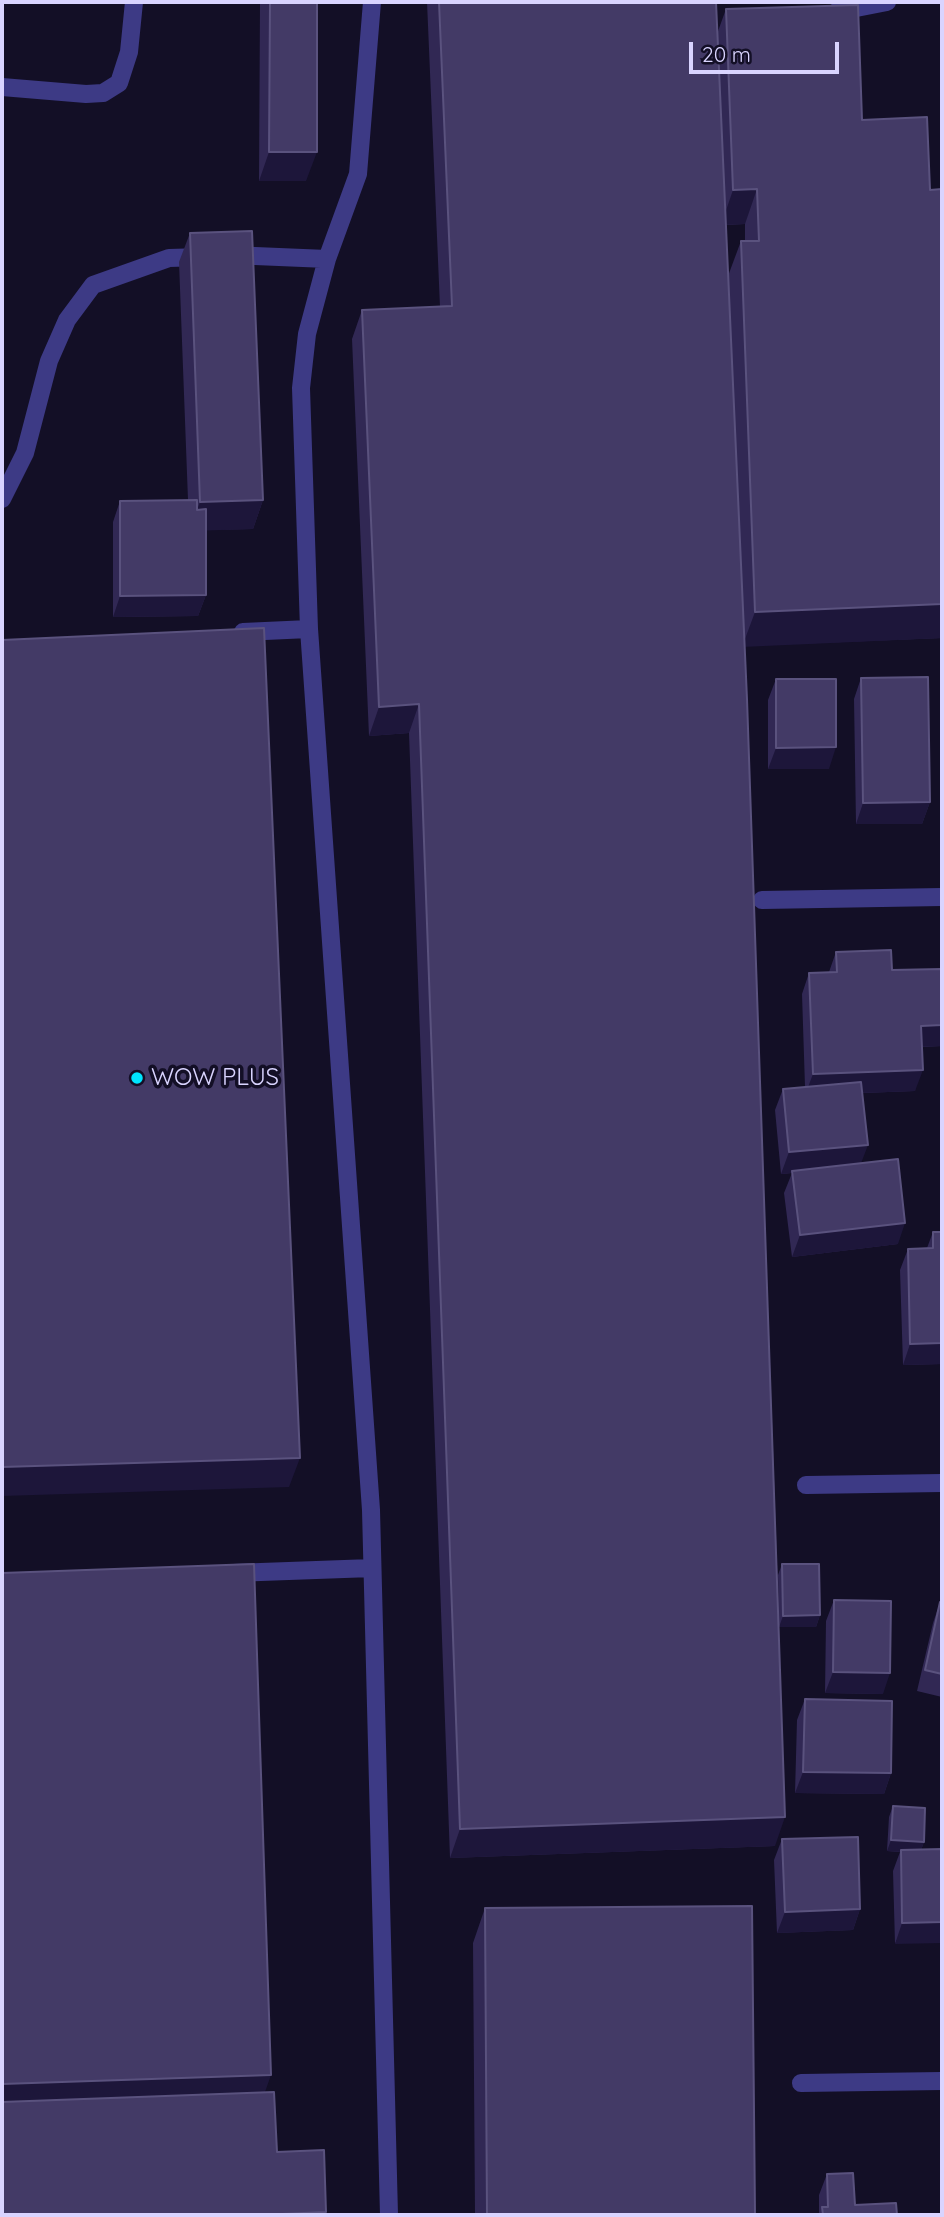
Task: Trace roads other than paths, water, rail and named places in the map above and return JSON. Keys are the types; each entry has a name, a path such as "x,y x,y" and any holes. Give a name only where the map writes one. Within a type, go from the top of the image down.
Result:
{"street":[{"path":"2,87 103,93 119,83 129,52 135,2"},
{"path":"372,2 358,174 327,259 307,334 301,388 309,629 371,1510 389,2215"},
{"path":"834,12 887,2"},
{"path":"2,499 25,453 49,361 67,320 93,285 169,258 241,255 327,259"},
{"path":"228,633 309,629"},
{"path":"762,900 942,897"},
{"path":"806,1485 942,1483"},
{"path":"221,1573 372,1568"},
{"path":"801,2083 942,2081"}],"place":[{"name":"WOW PLUS","path":"137,1078"}]}
